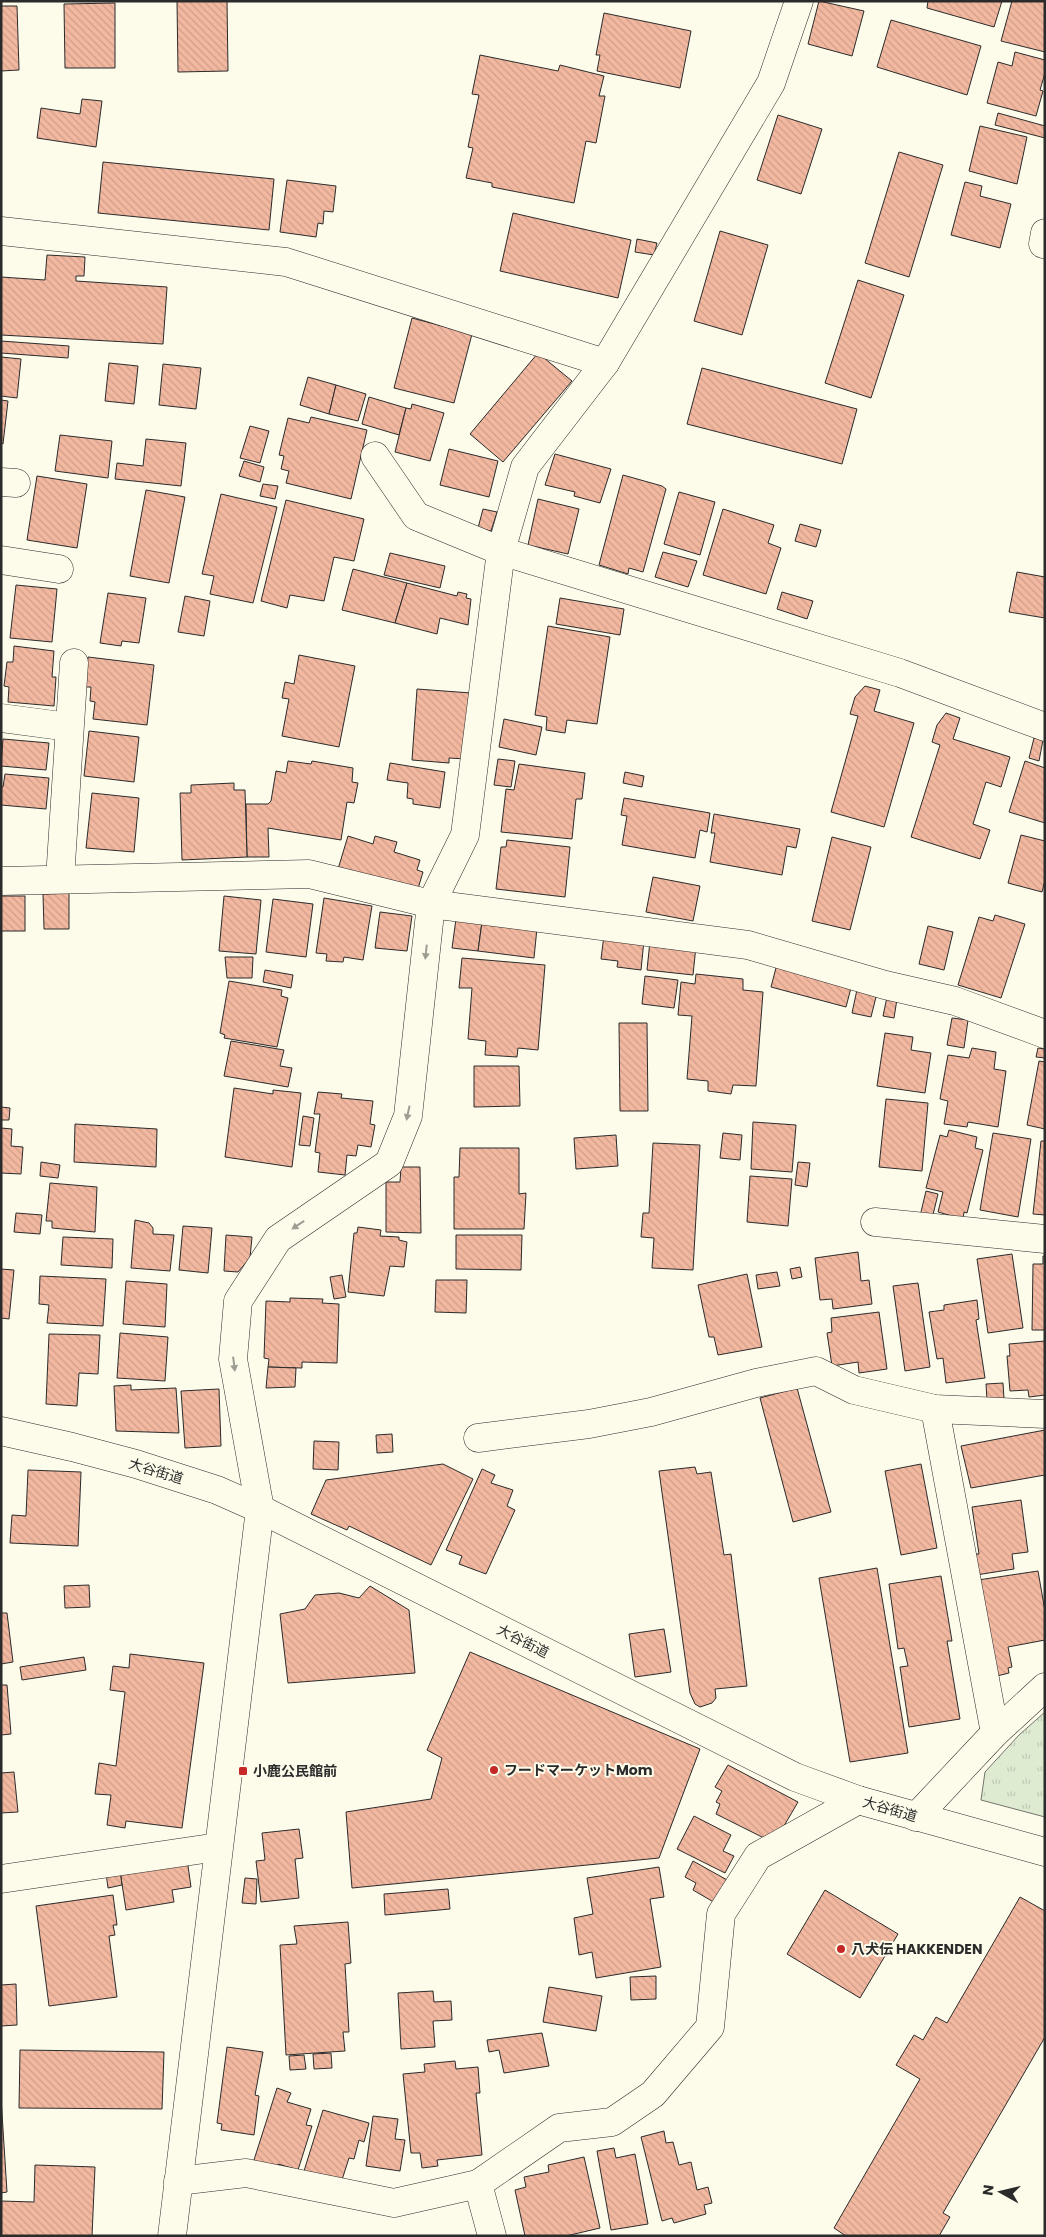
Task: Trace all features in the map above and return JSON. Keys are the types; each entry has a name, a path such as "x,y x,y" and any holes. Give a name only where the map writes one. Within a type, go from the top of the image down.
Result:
{"street":[{"path":"172,2236 260,1509 233,1359 238,1301 278,1239 389,1163 408,1116 431,904 465,835 501,551 525,467 605,364 770,83 800,1"},
{"path":"1,231 286,262 605,364"},
{"path":"1045,233 1043,244 1045,244"},
{"path":"375,456 416,516 501,551 900,673 1045,727"},
{"path":"2,566 60,569"},
{"path":"60,879 74,663"},
{"path":"1,718 69,727"},
{"path":"1,882 309,874 431,904 748,945 885,985 955,1001 1045,1034"},
{"path":"875,1222 1045,1240"},
{"path":"478,1438 589,1424 651,1412 756,1383 816,1371 854,1390 935,1409 1045,1414"},
{"path":"935,1409 995,1733"},
{"name":"大谷街道","path":"1,1431 72,1446 217,1490 260,1509 796,1777 858,1800 1045,1852"},
{"path":"916,1817 995,1733 1045,1687"},
{"path":"178,2181 246,2174 394,2203 478,2184 559,2128 612,2122 653,2094 710,2027 721,1914 758,1856 858,1800"},
{"path":"1,1879 218,1847"},
{"path":"478,2184 492,2236"}],"green space":[{"path":"1045,1712 1045,1817 981,1800 985,1772 1019,1735"}],"building":[{"path":"177,1 227,1 228,71 178,72"},
{"path":"819,1 864,11 852,56 808,44"},
{"path":"928,1 1002,1 994,27 927,8"},
{"path":"1012,1 1045,1 1045,52 1001,41"},
{"path":"115,3 115,68 65,68 64,4"},
{"path":"1,6 17,6 19,70 1,71"},
{"path":"604,13 691,31 680,88 597,71 600,55 596,55"},
{"path":"891,20 981,46 967,95 877,67"},
{"path":"1015,52 1045,60 1045,73 1040,90 1043,91 1036,116 987,103 998,62 1012,66"},
{"path":"480,55 558,71 560,65 604,76 599,96 605,96 596,143 586,141 574,203 492,187 492,183 466,178 473,148 468,147 479,95 472,94"},
{"path":"82,99 102,101 96,147 37,138 41,108 80,114"},
{"path":"998,113 1045,126 1045,138 995,125"},
{"path":"778,115 822,129 801,194 757,180"},
{"path":"980,126 1027,137 1017,184 969,171"},
{"path":"899,152 943,165 909,277 865,263"},
{"path":"103,162 274,179 269,230 98,213"},
{"path":"287,180 336,186 333,212 324,211 323,224 318,223 316,237 280,232"},
{"path":"965,182 982,186 980,196 1011,204 1000,248 951,235"},
{"path":"513,213 631,240 618,298 500,271"},
{"path":"720,231 768,245 742,335 694,321"},
{"path":"637,239 657,243 654,255 635,252"},
{"path":"47,255 85,257 84,276 76,276 76,281 167,287 163,344 1,335 1,277 45,280"},
{"path":"858,280 904,295 871,398 825,383"},
{"path":"412,318 472,334 454,403 394,388"},
{"path":"1,341 69,346 68,358 1,353"},
{"path":"538,353 572,381 503,462 470,434"},
{"path":"1,357 21,359 17,398 1,396"},
{"path":"109,363 138,366 134,404 105,401"},
{"path":"163,364 201,368 196,409 159,405"},
{"path":"702,368 857,409 842,464 687,424"},
{"path":"308,377 336,385 329,414 300,405"},
{"path":"336,385 366,394 358,421 329,414"},
{"path":"369,397 406,408 399,435 362,424"},
{"path":"1,400 8,401 3,444 1,443"},
{"path":"412,404 444,413 430,461 395,452 406,408 411,409"},
{"path":"311,417 367,430 351,499 286,483 289,471 281,469 284,456 279,455 288,418 309,423"},
{"path":"250,426 269,431 260,463 240,458"},
{"path":"60,435 112,441 108,478 55,471"},
{"path":"146,439 186,443 181,486 115,479 117,463 143,466"},
{"path":"449,449 498,461 489,497 440,485"},
{"path":"555,454 611,469 600,503 574,496 575,492 545,485"},
{"path":"244,461 264,467 260,482 239,476"},
{"path":"623,475 662,486 666,489 643,572 629,568 628,574 599,565"},
{"path":"37,476 87,484 77,548 27,540"},
{"path":"263,484 278,486 275,499 260,496"},
{"path":"146,490 185,497 169,583 130,576"},
{"path":"679,492 715,502 700,555 664,544"},
{"path":"221,494 277,507 253,603 210,594 214,576 202,574"},
{"path":"538,499 579,509 568,554 528,545"},
{"path":"286,500 364,519 354,561 334,557 324,601 290,595 287,608 261,601"},
{"path":"483,509 497,512 491,531 478,528"},
{"path":"723,509 774,525 768,543 781,548 766,594 703,575"},
{"path":"800,524 821,530 816,547 795,541"},
{"path":"663,552 697,561 688,587 655,577"},
{"path":"390,553 445,566 440,588 384,575"},
{"path":"353,569 407,583 395,623 342,610"},
{"path":"1017,572 1045,577 1045,618 1009,612"},
{"path":"407,583 457,596 458,592 467,594 466,598 471,599 468,625 440,618 437,634 395,623"},
{"path":"16,585 57,589 52,642 10,638"},
{"path":"782,592 813,601 807,619 777,609"},
{"path":"108,593 146,598 139,643 122,641 121,646 100,643"},
{"path":"185,596 210,601 204,636 178,632"},
{"path":"560,598 624,609 620,635 556,624"},
{"path":"548,626 610,637 597,724 567,720 565,733 546,730 547,717 535,715"},
{"path":"14,646 54,651 52,677 56,677 54,706 8,702 9,687 4,686 7,662 13,662"},
{"path":"299,655 355,666 339,747 282,736 289,699 282,698 285,682 294,684"},
{"path":"88,657 154,665 147,725 93,719 95,702 90,701 91,687 85,687"},
{"path":"865,686 880,690 874,711 914,723 884,827 831,812 858,716 850,714 855,697"},
{"path":"417,689 471,693 466,759 449,758 449,763 412,760"},
{"path":"946,713 960,718 953,739 1010,757 1001,787 986,782 973,824 990,830 980,859 911,837 940,745 932,742 937,725"},
{"path":"504,719 542,727 536,755 499,747"},
{"path":"89,731 139,737 134,782 84,776"},
{"path":"1034,738 1043,740 1039,761 1029,758"},
{"path":"3,739 49,743 46,770 1,766"},
{"path":"498,759 515,761 511,787 494,785"},
{"path":"288,761 311,764 312,761 353,768 352,782 358,783 354,803 347,802 341,840 268,828 269,857 247,857 246,804 268,804 271,801 276,771 286,773"},
{"path":"1025,761 1045,768 1045,823 1009,812"},
{"path":"390,763 445,772 440,808 413,804 413,799 407,798 408,783 387,780"},
{"path":"519,764 585,773 582,799 576,799 572,839 501,832 506,789 514,790"},
{"path":"625,772 644,776 642,787 623,783"},
{"path":"5,774 49,778 46,809 1,805 1,787 3,787"},
{"path":"234,783 234,790 245,790 247,857 182,860 180,793 191,793 191,785"},
{"path":"92,793 139,798 134,852 86,848"},
{"path":"624,798 710,813 707,832 700,830 695,858 622,845 627,816 621,815"},
{"path":"714,814 800,829 796,848 787,846 782,875 710,862 715,833 711,833"},
{"path":"1021,835 1045,841 1045,880 1042,892 1008,883"},
{"path":"348,836 373,844 375,836 397,842 394,852 420,860 417,870 423,872 417,892 338,869"},
{"path":"832,837 871,847 850,930 812,921"},
{"path":"507,840 570,847 565,897 496,889 501,847 506,847"},
{"path":"653,877 700,886 693,921 646,912"},
{"path":"69,893 69,929 44,929 43,894"},
{"path":"1,896 25,896 25,931 1,931"},
{"path":"224,896 261,900 256,954 219,951"},
{"path":"324,898 372,906 363,960 344,957 343,962 326,961 327,954 316,953"},
{"path":"273,899 313,904 306,957 266,952"},
{"path":"380,912 412,916 407,951 375,948"},
{"path":"995,915 1025,924 1001,998 958,985 979,917 993,921"},
{"path":"456,919 482,922 478,951 452,948"},
{"path":"482,922 537,928 534,958 478,951"},
{"path":"928,926 953,932 944,970 919,964"},
{"path":"604,935 644,940 641,970 617,967 618,961 601,959"},
{"path":"650,941 696,946 693,975 647,970"},
{"path":"225,957 253,957 252,978 227,978"},
{"path":"462,958 545,965 538,1050 518,1048 517,1057 485,1055 486,1041 468,1039 472,988 459,988"},
{"path":"777,964 852,984 846,1007 771,987"},
{"path":"265,970 293,975 291,988 263,982"},
{"path":"696,974 743,979 743,990 763,992 756,1086 733,1085 731,1094 708,1091 708,1081 687,1079 692,1016 678,1015 681,982 695,984"},
{"path":"645,976 678,980 674,1008 642,1004"},
{"path":"229,981 282,990 281,996 288,998 277,1047 224,1038 225,1035 220,1033"},
{"path":"858,985 878,989 871,1017 852,1013"},
{"path":"887,997 897,999 894,1018 883,1016"},
{"path":"952,1018 968,1020 964,1048 947,1045"},
{"path":"619,1023 647,1023 648,1111 620,1111"},
{"path":"885,1033 913,1037 911,1050 931,1053 925,1093 877,1086"},
{"path":"231,1041 284,1050 280,1066 292,1068 288,1087 224,1076"},
{"path":"972,1048 996,1052 994,1069 1006,1071 998,1127 968,1122 967,1127 944,1124 948,1101 940,1099 948,1055 969,1058"},
{"path":"1038,1048 1045,1049 1045,1058 1036,1057"},
{"path":"1039,1061 1045,1062 1045,1129 1027,1125"},
{"path":"474,1066 519,1066 520,1106 474,1107"},
{"path":"234,1088 273,1094 273,1090 301,1093 292,1167 225,1157"},
{"path":"318,1092 342,1094 341,1098 373,1101 370,1124 375,1125 371,1147 358,1145 356,1156 347,1155 345,1175 318,1172 320,1153 315,1152 320,1114 314,1114"},
{"path":"886,1099 928,1103 922,1171 879,1167"},
{"path":"1,1107 10,1108 9,1120 1,1120"},
{"path":"303,1116 314,1118 310,1146 299,1145"},
{"path":"753,1122 796,1125 792,1172 751,1169"},
{"path":"75,1124 157,1129 156,1167 74,1162"},
{"path":"1,1128 12,1129 11,1146 23,1147 21,1174 1,1173"},
{"path":"949,1130 977,1137 975,1148 983,1150 967,1213 964,1212 963,1219 938,1212 943,1192 926,1188 940,1135 947,1137"},
{"path":"723,1133 742,1135 740,1160 720,1158"},
{"path":"993,1133 1031,1139 1018,1217 980,1210"},
{"path":"616,1135 618,1166 576,1169 574,1138"},
{"path":"1041,1141 1045,1141 1045,1215 1033,1214"},
{"path":"653,1143 700,1145 693,1270 652,1268 654,1238 641,1237 643,1213 649,1213"},
{"path":"460,1148 519,1148 519,1194 526,1193 524,1229 454,1229 454,1177 459,1177"},
{"path":"41,1162 60,1165 58,1178 40,1176"},
{"path":"798,1162 810,1163 807,1187 795,1185"},
{"path":"401,1167 420,1167 421,1233 386,1232 386,1182 400,1182"},
{"path":"750,1176 792,1179 788,1226 747,1222"},
{"path":"50,1183 97,1187 95,1232 52,1228 52,1221 46,1221"},
{"path":"926,1191 938,1194 932,1219 920,1216"},
{"path":"16,1213 42,1215 40,1234 14,1232"},
{"path":"135,1220 149,1223 153,1228 153,1234 174,1235 170,1271 131,1268"},
{"path":"183,1226 212,1228 208,1273 179,1270"},
{"path":"358,1227 381,1230 380,1236 399,1237 399,1240 407,1242 404,1267 390,1266 384,1296 348,1292 354,1233 357,1233"},
{"path":"226,1235 252,1237 250,1258 238,1272 224,1271"},
{"path":"456,1235 522,1235 521,1270 456,1269"},
{"path":"63,1237 113,1239 112,1268 61,1265"},
{"path":"858,1252 861,1281 869,1280 872,1304 833,1309 832,1299 820,1300 815,1258"},
{"path":"1012,1254 1023,1328 988,1333 977,1259"},
{"path":"1043,1256 1045,1256 1045,1330 1032,1330 1033,1264 1043,1264"},
{"path":"800,1267 802,1277 792,1279 790,1269"},
{"path":"1,1269 14,1270 9,1319 1,1318"},
{"path":"777,1272 780,1286 758,1289 756,1275"},
{"path":"747,1274 762,1347 718,1355 714,1337 709,1337 698,1285"},
{"path":"342,1275 346,1297 334,1299 330,1277"},
{"path":"40,1276 106,1279 103,1326 47,1323 49,1305 39,1304"},
{"path":"436,1280 467,1280 466,1313 435,1312"},
{"path":"126,1281 167,1284 165,1327 123,1324"},
{"path":"918,1283 930,1367 905,1371 893,1286"},
{"path":"290,1298 323,1299 322,1303 339,1304 337,1363 302,1362 302,1368 268,1367 269,1359 264,1358 266,1301 290,1302"},
{"path":"977,1300 979,1319 976,1320 985,1378 946,1383 943,1358 937,1359 929,1312 944,1310 944,1305"},
{"path":"879,1312 887,1369 859,1373 858,1362 832,1366 827,1333 832,1332 831,1318"},
{"path":"120,1333 168,1337 165,1381 117,1378"},
{"path":"49,1334 100,1335 98,1374 79,1373 77,1406 46,1404"},
{"path":"1045,1341 1045,1395 1029,1397 1028,1390 1010,1391 1007,1356 1010,1356 1009,1344"},
{"path":"268,1367 296,1368 295,1387 266,1388"},
{"path":"1003,1383 1004,1399 987,1400 986,1384"},
{"path":"131,1385 131,1390 176,1388 179,1433 116,1431 114,1386"},
{"path":"797,1388 831,1512 793,1522 760,1398"},
{"path":"219,1389 221,1446 185,1448 181,1391"},
{"path":"1045,1430 1045,1475 971,1488 961,1446"},
{"path":"392,1434 393,1452 377,1453 376,1435"},
{"path":"314,1441 339,1442 338,1470 313,1469"},
{"path":"443,1464 473,1479 431,1565 349,1526 347,1530 311,1514 326,1480"},
{"path":"921,1464 937,1548 901,1555 885,1471"},
{"path":"695,1467 697,1474 711,1472 724,1555 731,1554 747,1686 715,1689 716,1698 712,1703 700,1707 695,1704 690,1693 659,1471"},
{"path":"482,1469 495,1475 491,1483 513,1490 507,1506 515,1510 486,1574 459,1564 462,1556 446,1550"},
{"path":"28,1470 81,1472 78,1546 10,1543 12,1515 26,1516"},
{"path":"1021,1500 1028,1552 1012,1554 1014,1569 976,1575 973,1554 979,1554 972,1507"},
{"path":"877,1568 908,1753 850,1762 819,1578"},
{"path":"1038,1571 1045,1611 1045,1640 1008,1647 1012,1667 1008,1668 1009,1673 997,1676 978,1580"},
{"path":"941,1576 952,1641 947,1641 960,1719 909,1727 900,1667 908,1666 904,1648 898,1649 889,1584"},
{"path":"89,1585 90,1607 65,1608 64,1586"},
{"path":"370,1586 409,1610 415,1673 288,1683 280,1614 305,1609 315,1595 339,1593 359,1598"},
{"path":"1,1613 7,1613 13,1662 1,1664"},
{"path":"664,1629 671,1672 635,1677 629,1634"},
{"path":"470,1652 700,1749 659,1858 352,1888 346,1812 431,1799 442,1758 427,1750"},
{"path":"130,1654 204,1663 182,1828 126,1821 125,1828 107,1825 111,1795 95,1794 99,1763 116,1766 125,1692 110,1690 113,1666 129,1668"},
{"path":"84,1657 86,1670 22,1680 20,1667"},
{"path":"1,1685 7,1685 11,1734 1,1735"},
{"path":"728,1765 798,1802 774,1843 716,1814 720,1804 716,1802 722,1791 715,1787"},
{"path":"14,1772 18,1812 1,1813 1,1773"},
{"path":"694,1816 731,1835 723,1851 734,1856 725,1873 677,1849"},
{"path":"299,1829 303,1858 295,1859 299,1898 261,1902 256,1861 265,1860 262,1833"},
{"path":"187,1859 191,1887 172,1890 174,1902 126,1910 120,1871"},
{"path":"693,1861 729,1881 717,1904 693,1890 696,1883 685,1877"},
{"path":"659,1867 664,1897 650,1899 661,1967 596,1978 592,1952 579,1955 574,1918 593,1914 587,1878"},
{"path":"120,1871 122,1885 108,1888 106,1873"},
{"path":"245,1878 257,1879 256,1904 242,1903"},
{"path":"448,1889 450,1909 385,1915 384,1894"},
{"path":"825,1890 898,1934 860,1998 787,1954"},
{"path":"113,1895 117,1925 113,1925 115,1935 109,1936 117,1997 49,2006 36,1906"},
{"path":"1020,1897 1045,1911 1045,2037 943,2213 950,2217 939,2236 846,2236 834,2228 920,2079 896,2065 914,2035 923,2040 936,2017 947,2023"},
{"path":"348,1922 351,1963 345,1964 349,2032 343,2032 345,2051 286,2055 280,1945 297,1944 294,1926"},
{"path":"656,1976 656,1999 631,2000 630,1977"},
{"path":"16,1984 17,2025 1,2026 1,1985"},
{"path":"549,1987 602,1996 596,2031 543,2022"},
{"path":"433,1991 434,2002 451,2001 452,2020 433,2021 435,2047 401,2049 398,1993"},
{"path":"542,2033 549,2066 504,2073 499,2050 489,2052 487,2040"},
{"path":"227,2047 263,2052 255,2095 259,2096 254,2135 221,2130 222,2124 217,2123"},
{"path":"20,2050 164,2052 162,2109 19,2108"},
{"path":"331,2053 332,2068 314,2069 313,2054"},
{"path":"304,2055 306,2069 290,2070 289,2056"},
{"path":"455,2061 456,2069 478,2067 480,2093 476,2093 482,2155 437,2160 438,2166 422,2168 420,2153 411,2153 403,2074 425,2072 424,2064"},
{"path":"277,2088 291,2093 287,2102 311,2109 306,2125 312,2126 298,2170 278,2164 276,2170 253,2163"},
{"path":"1,2098 7,2192 1,2193"},
{"path":"323,2110 369,2123 364,2142 359,2140 354,2159 349,2158 341,2183 304,2171"},
{"path":"373,2116 398,2119 395,2139 405,2140 400,2171 366,2166"},
{"path":"664,2131 666,2143 673,2142 679,2165 691,2162 697,2190 708,2187 712,2203 704,2205 706,2214 674,2223 672,2218 662,2221 641,2137"},
{"path":"614,2148 616,2158 635,2154 648,2224 611,2230 597,2151"},
{"path":"584,2157 600,2228 566,2236 525,2236 515,2190 526,2187 524,2177 549,2172 548,2165"},
{"path":"35,2165 95,2167 92,2236 1,2236 1,2201 34,2202"}],"place":[{"name":"フードマーケットMom","path":"494,1770"},
{"name":"小鹿公民館前","path":"243,1771"},
{"name":"八犬伝 HAKKENDEN","path":"841,1949"}]}
